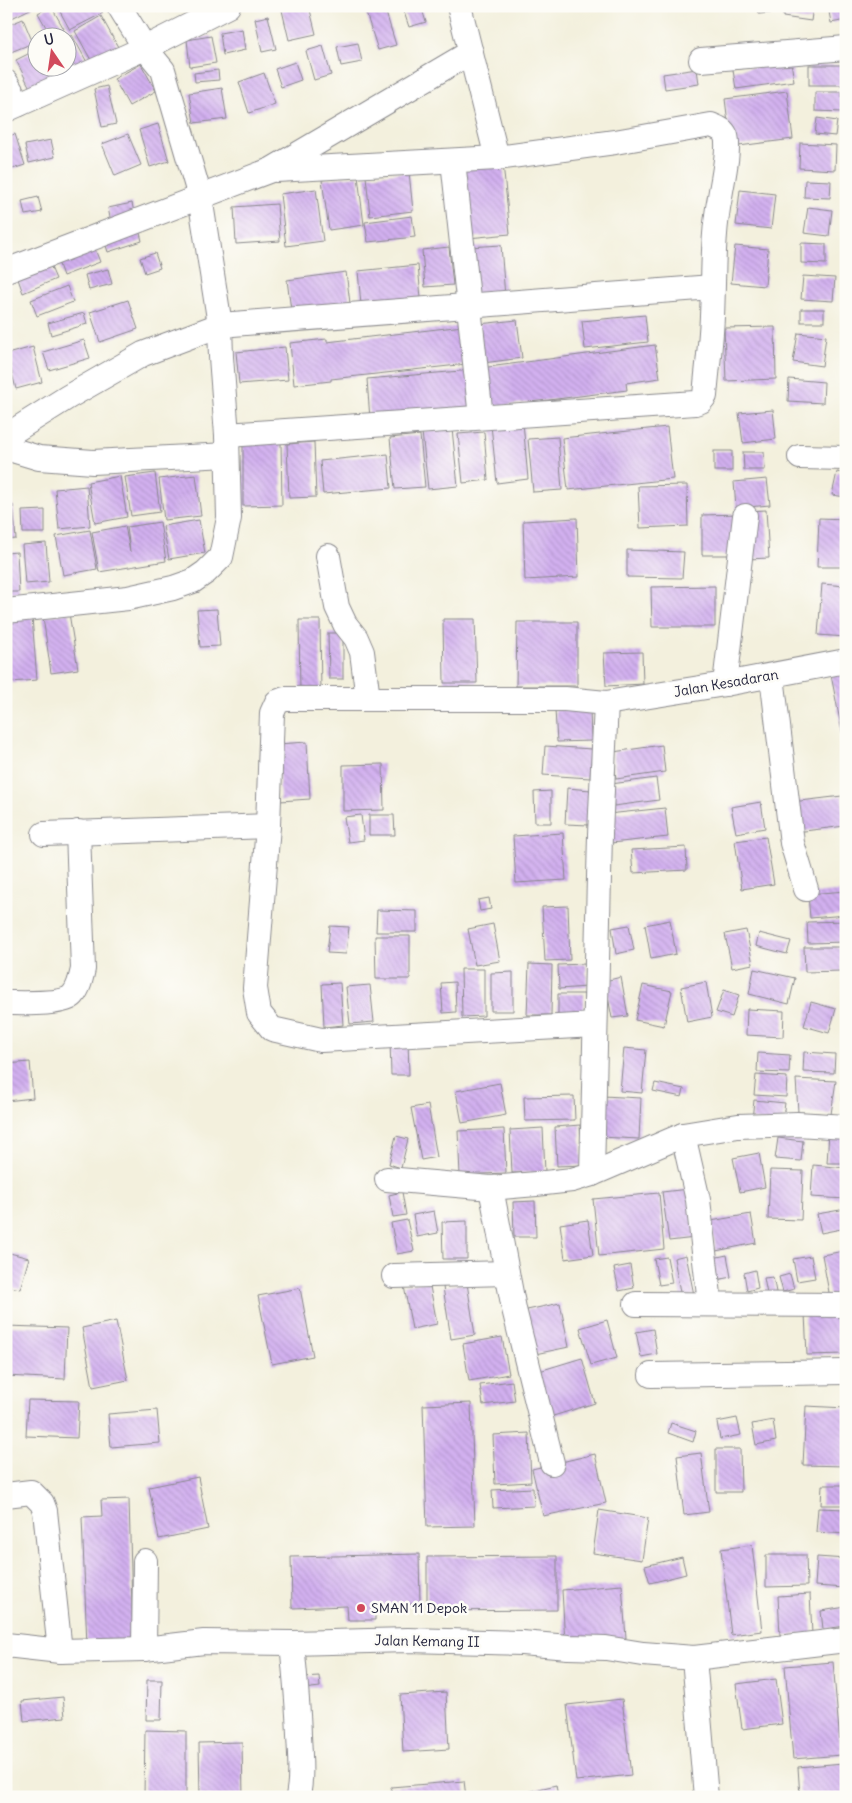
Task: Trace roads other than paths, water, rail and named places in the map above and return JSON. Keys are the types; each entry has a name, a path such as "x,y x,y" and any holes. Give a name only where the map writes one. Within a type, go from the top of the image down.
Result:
{"street":[{"path":"6,611 128,598 173,588 193,581 206,572 221,557 228,518 227,445 220,358 220,324 200,197 163,70 145,48 119,6"},
{"path":"6,82 12,107 145,48 228,6"},
{"path":"459,6 498,158"},
{"path":"701,60 846,48"},
{"path":"6,271 271,170 471,52"},
{"path":"6,448 39,458 94,462 227,445 482,417 695,403 701,401 705,396 712,316 717,213 727,145 726,136 722,130 711,125 615,142 498,158 271,170"},
{"path":"453,161 482,417"},
{"path":"6,436 68,397 143,354 220,324 712,287"},
{"path":"800,457 846,458"},
{"path":"725,684 745,516"},
{"path":"328,556 337,607 345,624 356,638 362,652 368,698"},
{"name":"Jalan Kesadaran","path":"268,826 272,713 276,702 285,699 565,699 606,703 772,676 846,661"},
{"path":"772,676 792,842 806,889"},
{"path":"592,1174 606,703"},
{"path":"44,834 268,826 255,988 259,1013 272,1030 321,1040 595,1025"},
{"path":"6,1003 60,1000 71,997 78,988 83,969 78,832"},
{"path":"387,1179 491,1188 572,1180 592,1174 683,1135 738,1126 797,1124 846,1127"},
{"path":"683,1135 698,1200 710,1304"},
{"path":"491,1188 514,1309 552,1463"},
{"path":"394,1276 507,1274"},
{"path":"636,1304 846,1305"},
{"path":"651,1375 846,1372"},
{"path":"6,1495 31,1492 42,1503 45,1511 60,1651"},
{"path":"144,1649 145,1560"},
{"name":"Jalan Kemang II","path":"6,1646 60,1651 144,1649 204,1642 292,1643 408,1640 522,1643 568,1648 606,1648 643,1654 694,1658 846,1640"},
{"path":"292,1643 298,1700 301,1780 298,1797"},
{"path":"694,1658 706,1797"}],"place":[{"name":"SMAN 11 Depok","path":"361,1608"}]}
